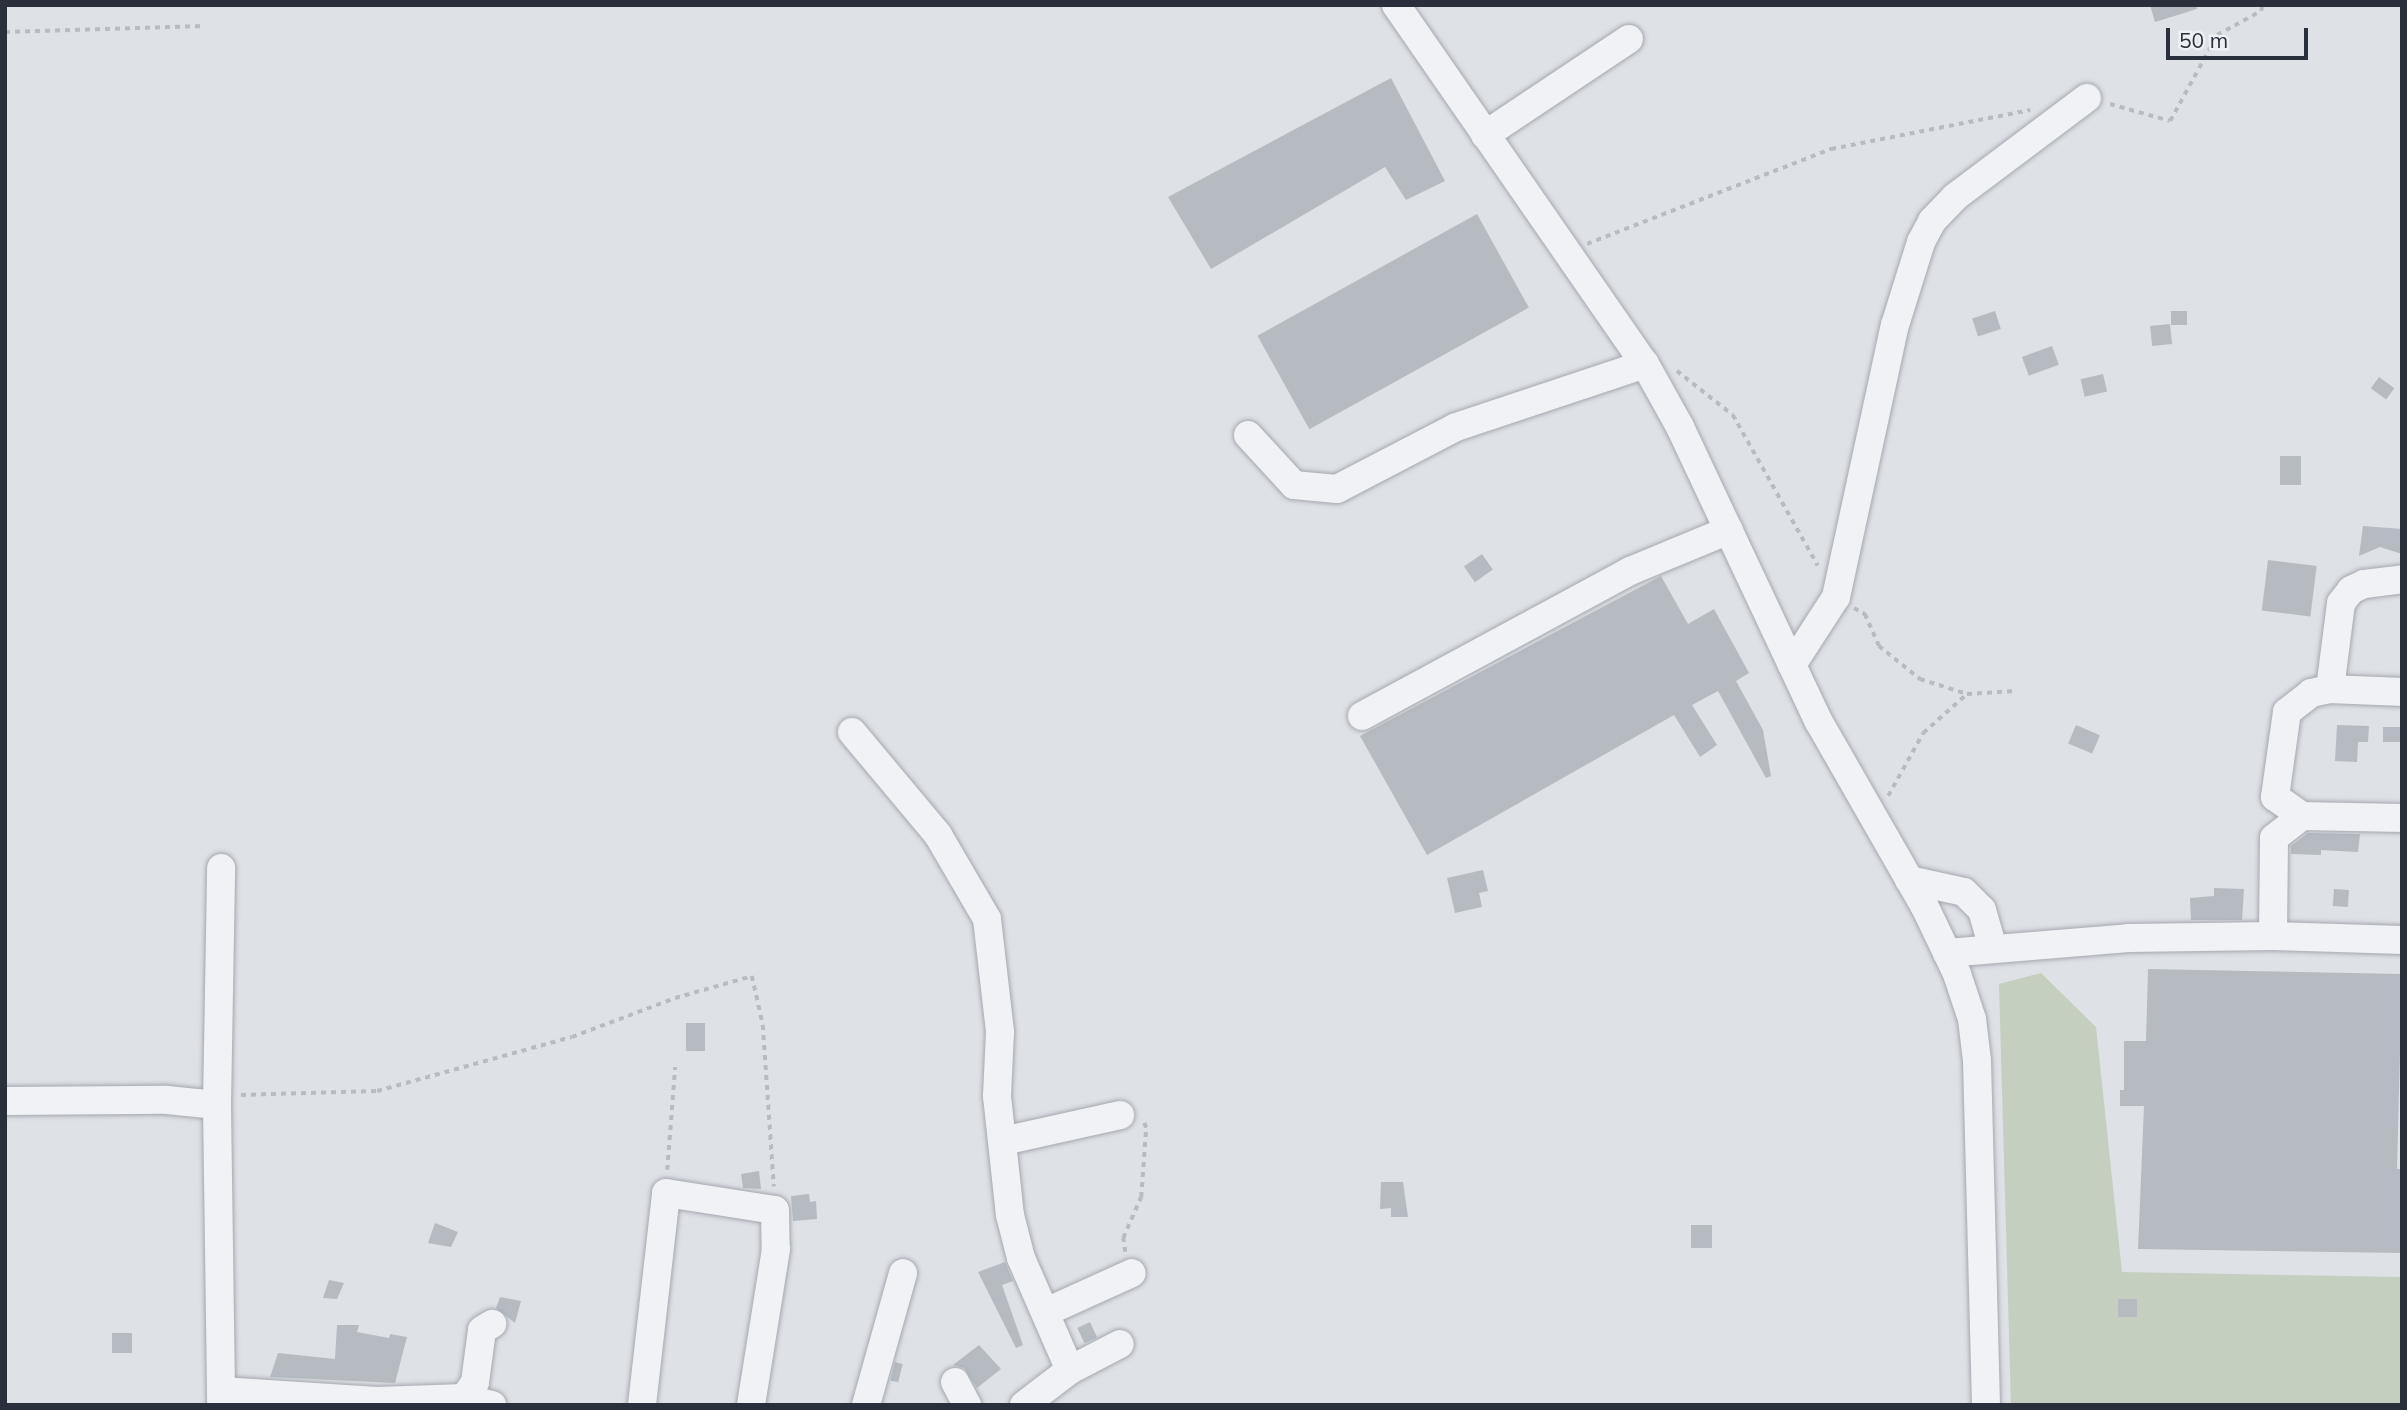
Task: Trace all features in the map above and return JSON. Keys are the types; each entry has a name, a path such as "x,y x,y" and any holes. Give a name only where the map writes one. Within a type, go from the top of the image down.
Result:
{"street":[{"path":"1396,5 1569,251 1656,364 1728,530 1792,664 1873,823 1909,880 1947,953 1972,1019 1977,1061 1986,1405"},
{"path":"1485,135 1629,39"},
{"path":"1792,664 1836,597 1895,325 1921,243 1932,221 1955,197 2087,98"},
{"path":"1248,435 1294,485 1337,489 1456,427 1656,364"},
{"path":"1362,716 1630,571 1728,530"},
{"path":"2330,689 2341,603 2351,590 2364,584 2402,579"},
{"path":"2273,936 2275,797 2287,712 2311,693 2330,689 2402,692"},
{"path":"852,732 938,835 987,919 1000,1032 997,1096 1016,1237 1070,1370"},
{"path":"2275,797 2302,816 2402,818"},
{"path":"2274,838 2302,816"},
{"path":"221,868 218,1101 221,1398 377,1401 464,1398 492,1405"},
{"path":"1909,880 1946,884 1976,901 1987,919 1993,948"},
{"path":"1947,953 2116,939 2273,936 2402,940"},
{"path":"5,1101 218,1101"},
{"path":"1003,1141 1120,1115"},
{"path":"642,1405 666,1193 775,1210 775,1262 751,1405"},
{"path":"866,1405 903,1273"},
{"path":"1046,1312 1132,1273"},
{"path":"464,1398 475,1382 482,1330 492,1324"},
{"path":"1024,1405 1070,1370 1119,1344"}],"path":[{"path":"2087,98 2170,121 2217,35 2261,11 2262,5"},
{"path":"5,32 204,26"},
{"path":"1569,251 1831,149 2032,109"},
{"path":"1656,364 1733,415 1836,597 1865,614 1879,646 1920,679 1967,694 2016,691"},
{"path":"1873,823 1923,733 1967,694"},
{"path":"218,1101 377,1091 572,1037 675,998 752,976 763,1025 775,1210"},
{"path":"666,1193 675,1068"},
{"path":"1120,1115 1141,1117 1146,1128 1141,1197 1122,1246 1132,1273"}],"green space":[{"path":"2041,973 2096,1027 2122,1272 2402,1277 2402,1405 2011,1405 1999,984"}],"building":[{"path":"2150,5 2196,5 2197,9 2155,22"},
{"path":"1391,78 1445,181 1406,200 1385,167 1211,269 1168,197"},
{"path":"1477,214 1529,308 1309,429 1257,336"},
{"path":"1995,311 2001,329 1978,336 1972,318"},
{"path":"2171,311 2187,311 2187,325 2171,325"},
{"path":"2170,324 2172,344 2152,346 2150,326"},
{"path":"2052,346 2059,365 2029,376 2022,357"},
{"path":"2103,374 2107,392 2085,397 2081,379"},
{"path":"2379,377 2394,388 2386,399 2371,388"},
{"path":"2280,456 2301,456 2301,485 2280,485"},
{"path":"2363,526 2402,529 2402,554 2380,547 2359,556"},
{"path":"1482,554 1493,570 1475,582 1464,567"},
{"path":"2268,560 2317,566 2310,617 2262,611"},
{"path":"1661,576 1688,624 1714,609 1749,673 1736,681 1763,730 1771,776 1766,778 1718,691 1692,705 1717,745 1700,757 1674,715 1427,855 1360,736"},
{"path":"2076,725 2100,735 2092,754 2068,743"},
{"path":"2337,725 2369,726 2368,742 2358,742 2357,762 2335,761"},
{"path":"2383,727 2402,727 2402,742 2383,742"},
{"path":"2308,833 2360,834 2358,852 2321,850 2321,855 2291,854 2291,846"},
{"path":"1483,870 1488,891 1479,893 1482,907 1455,913 1447,878"},
{"path":"2214,888 2244,889 2242,920 2191,920 2190,898 2214,896"},
{"path":"2334,889 2349,890 2348,907 2333,906"},
{"path":"2148,969 2402,974 2397,1169 2402,1169 2402,1253 2138,1249 2144,1106 2120,1106 2120,1090 2124,1090 2124,1041 2146,1041"},
{"path":"686,1023 705,1023 705,1051 686,1051"},
{"path":"759,1171 761,1189 743,1188 741,1174"},
{"path":"1381,1182 1403,1182 1408,1217 1391,1217 1391,1208 1380,1209"},
{"path":"809,1194 810,1202 816,1201 817,1219 793,1221 791,1196"},
{"path":"435,1223 458,1232 451,1247 428,1243"},
{"path":"1691,1225 1712,1225 1712,1248 1691,1248"},
{"path":"1005,1262 1013,1281 1002,1285 1023,1345 1016,1348 978,1272"},
{"path":"329,1280 344,1283 337,1299 323,1298"},
{"path":"500,1297 521,1301 515,1323 496,1308"},
{"path":"2118,1299 2137,1299 2137,1317 2118,1317"},
{"path":"1090,1322 1097,1337 1084,1343 1077,1328"},
{"path":"337,1325 359,1325 357,1332 389,1338 390,1334 407,1337 395,1383 270,1377 278,1353 335,1359"},
{"path":"112,1333 132,1333 132,1353 112,1353"},
{"path":"979,1345 1001,1369 977,1388 964,1368 953,1365"},
{"path":"895,1362 903,1364 898,1382 890,1380"}]}
